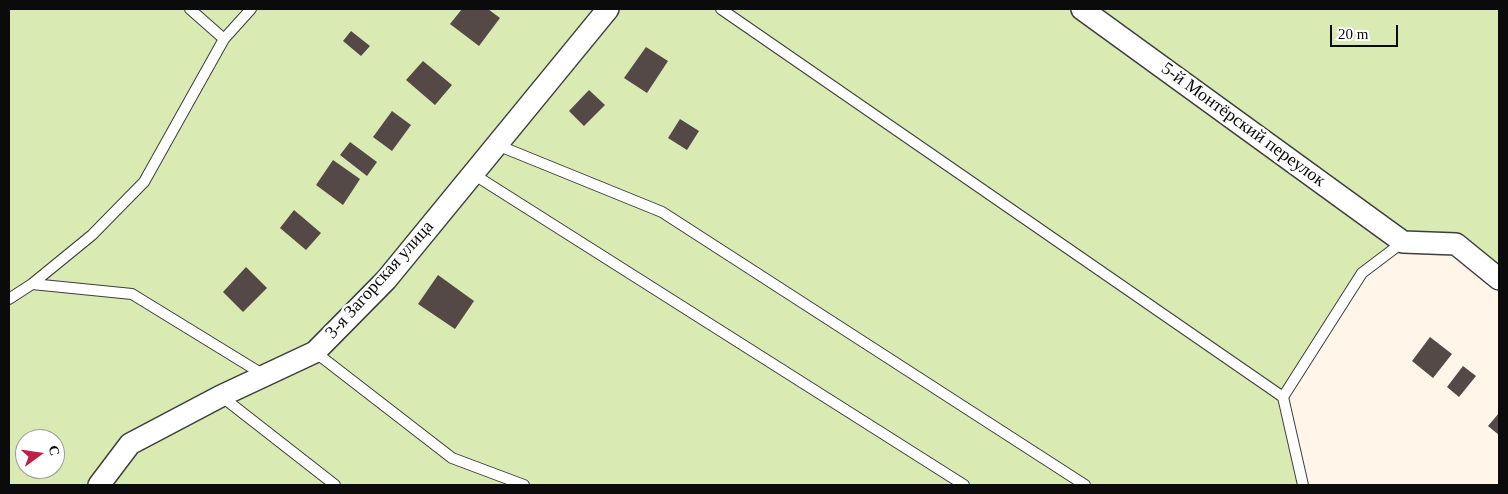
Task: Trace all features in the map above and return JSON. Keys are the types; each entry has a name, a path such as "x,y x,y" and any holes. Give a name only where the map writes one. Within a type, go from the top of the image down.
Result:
{"street":[{"name":"3-я Загорская улица","path":"100,485 130,444 221,396 315,352 386,280 608,9"},
{"name":"5-й Монтёрский переулок","path":"1082,9 1403,242"},
{"path":"1403,242 1456,244 1499,279"}],"lane":[{"path":"190,9 224,39"},
{"path":"9,299 32,284 92,235 144,182 224,39 251,9"},
{"path":"721,9 1283,397 1303,485"},
{"path":"497,145 662,212 1085,485"},
{"path":"473,174 964,485"},
{"path":"1283,397 1362,273 1403,242"},
{"path":"32,284 132,294 265,375"},
{"path":"315,352 452,458 524,485"},
{"path":"221,396 335,485"}],"green space":[{"path":"9,9 1499,9 1499,279 1456,244 1403,242 1362,273 1283,397 1303,485 9,485"}],"building":[{"path":"462,9 488,9 500,18 479,46 450,24"},
{"path":"351,31 370,46 361,56 343,41"},
{"path":"646,47 668,61 647,93 624,78"},
{"path":"423,61 452,85 435,105 406,80"},
{"path":"589,90 605,105 584,126 569,111"},
{"path":"392,111 411,125 392,151 373,137"},
{"path":"680,119 699,131 687,150 668,138"},
{"path":"350,142 377,162 367,176 340,155"},
{"path":"333,160 360,179 343,205 316,185"},
{"path":"294,210 321,233 306,250 280,228"},
{"path":"246,267 267,288 243,312 223,292"},
{"path":"438,275 474,301 455,329 418,304"},
{"path":"1430,337 1452,354 1433,378 1412,361"},
{"path":"1463,366 1476,376 1459,397 1447,387"},
{"path":"1499,413 1499,435 1488,426"}]}
